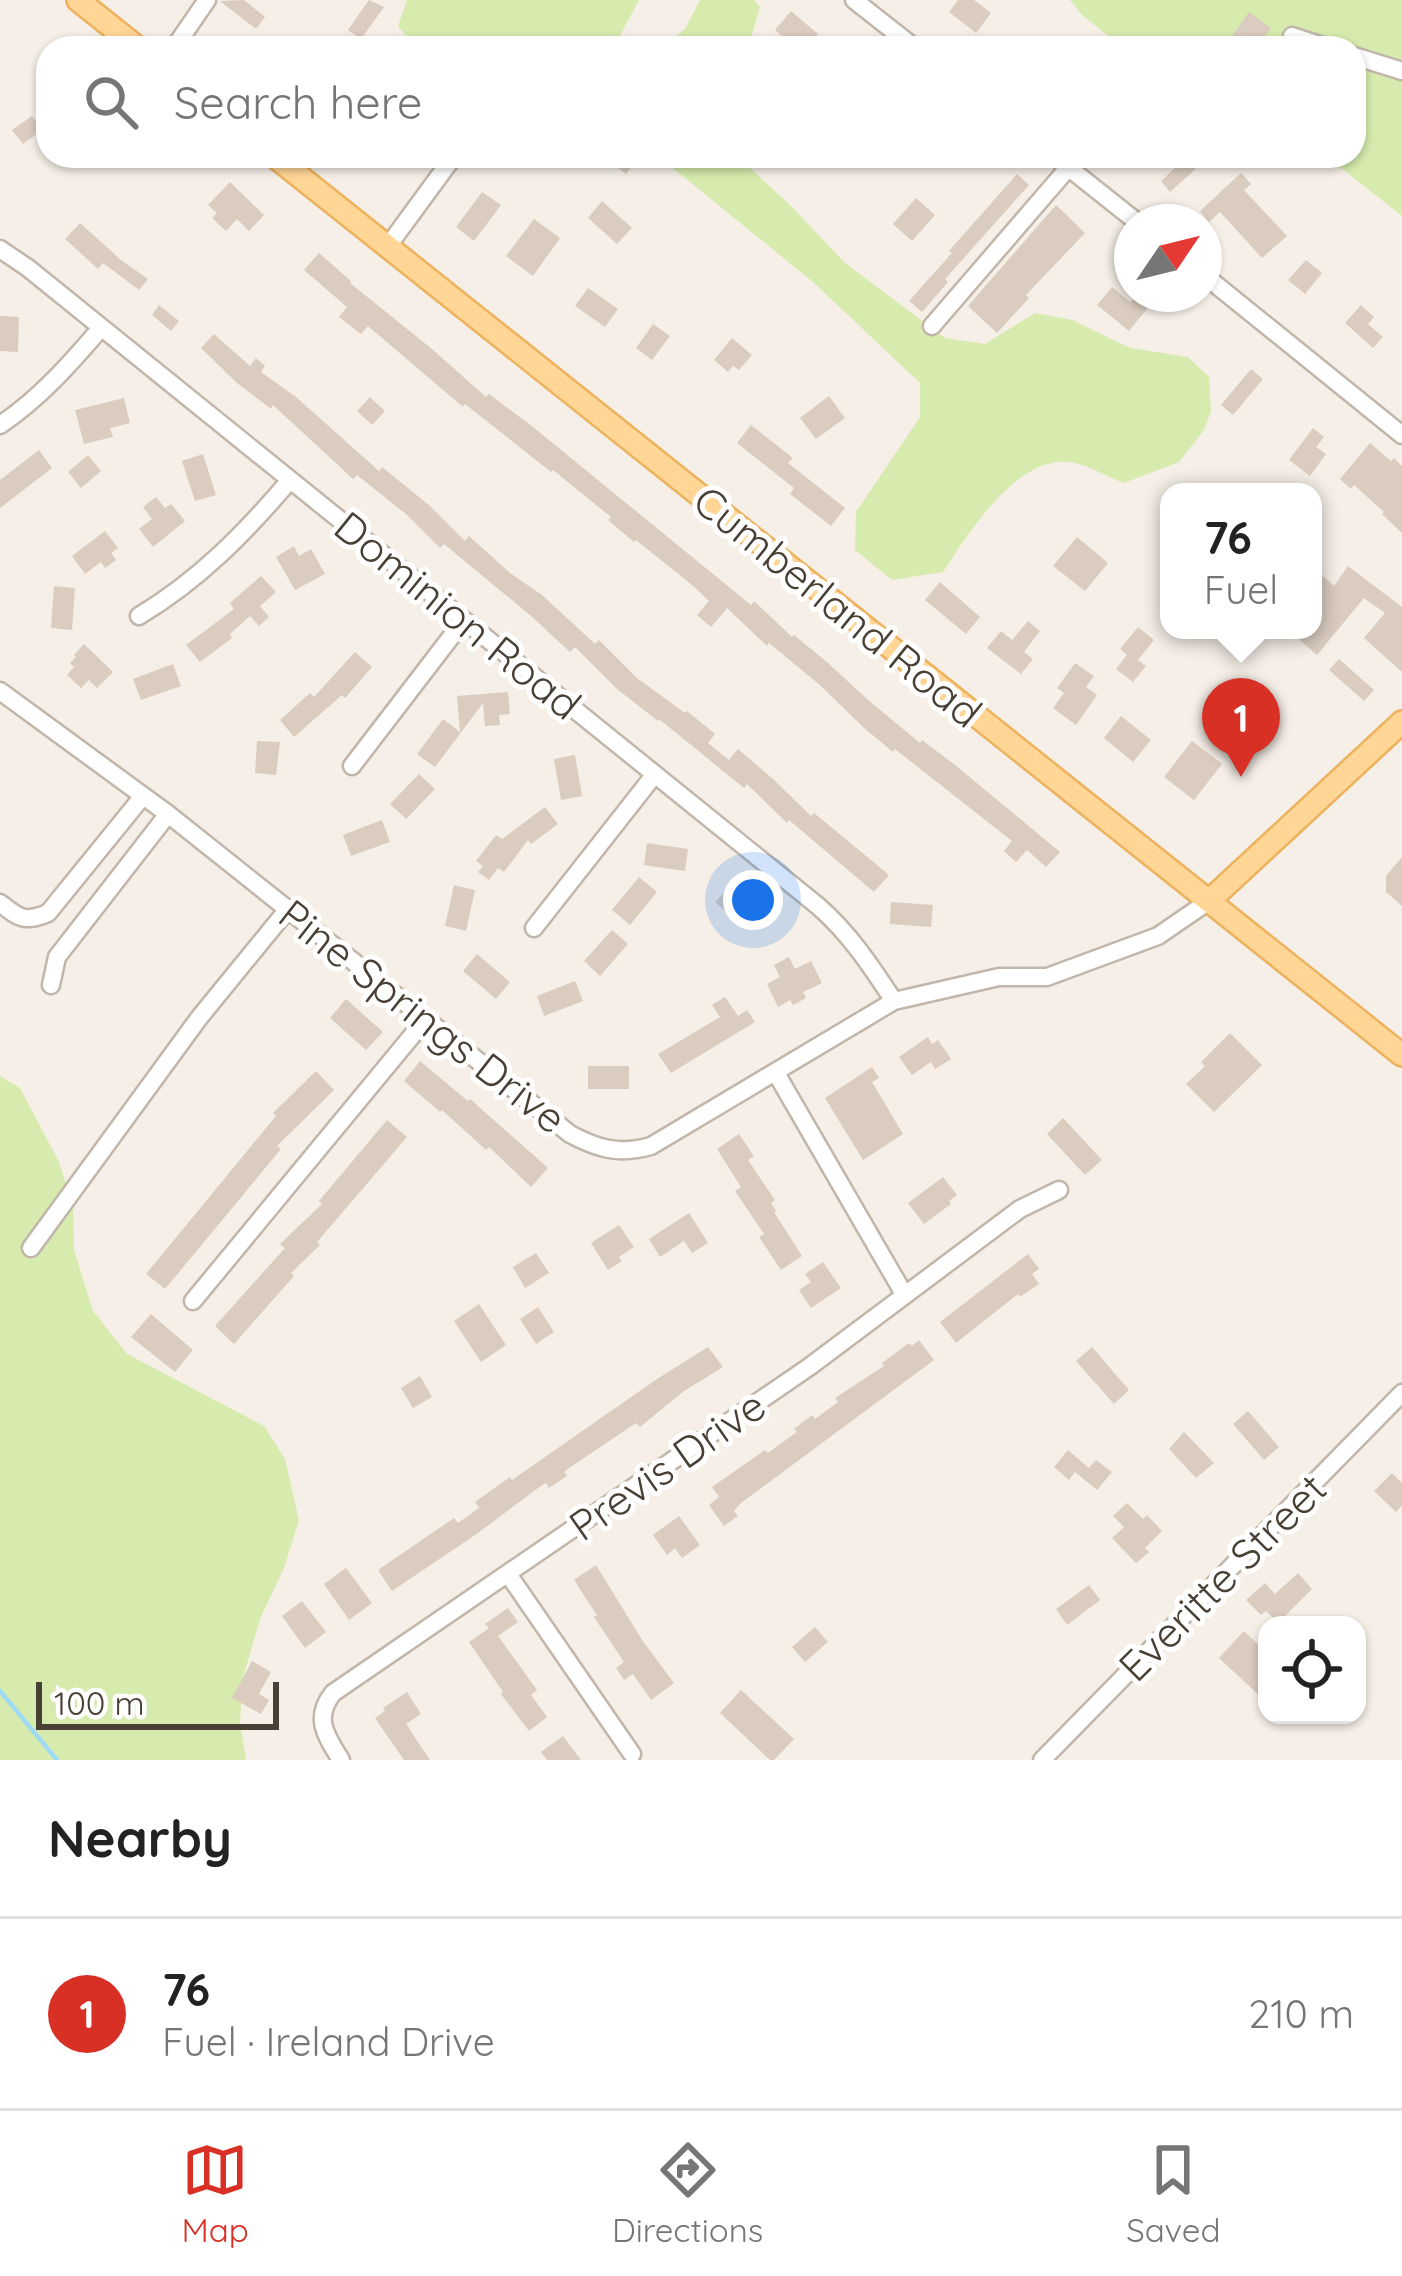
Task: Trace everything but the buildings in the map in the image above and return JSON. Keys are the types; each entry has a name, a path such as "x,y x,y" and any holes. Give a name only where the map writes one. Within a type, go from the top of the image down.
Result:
{"main road":[{"path":"78,0 123,36"},
{"name":"Cumberland Road","path":"289,168 1402,1055"},
{"path":"1209,902 1402,722"}],"street":[{"path":"182,36 207,0"},
{"path":"854,0 900,36"},
{"path":"1366,60 1402,71"},
{"path":"388,246 445,168"},
{"path":"932,326 1057,168"},
{"path":"1070,168 1114,204"},
{"name":"Dominion Road","path":"0,249 843,928 894,1001"},
{"path":"1222,290 1402,435"},
{"path":"0,425 68,366 100,329"},
{"path":"139,616 222,555 290,480"},
{"path":"352,766 464,620"},
{"name":"Pine Springs Drive","path":"0,691 168,814 570,1134 614,1152 650,1146 894,1001 999,977 1046,977 1158,936 1209,902"},
{"path":"534,928 655,774"},
{"path":"0,903 18,917 33,919 48,913 143,796"},
{"path":"51,985 57,957 168,814"},
{"path":"31,1248 199,1018 288,909"},
{"path":"193,1301 425,1020"},
{"path":"776,1073 904,1294"},
{"name":"Previs Drive","path":"341,1760 322,1723 322,1712 333,1693 809,1367 1020,1209 1059,1190"},
{"name":"Everitte Street","path":"1042,1760 1402,1394"},
{"path":"508,1574 632,1754"}],"green space":[{"path":"407,0 639,0 620,36 406,36 398,26"},
{"path":"700,0 754,0 760,7 752,36 677,36"},
{"path":"1070,0 1402,0 1402,216 1341,168 1366,168 1366,36 1108,36"},
{"path":"673,168 750,168 845,263 945,338 985,344 1035,313 1072,320 1130,348 1188,357 1209,377 1211,411 1204,430 1179,462 1124,483 1069,462 1030,471 996,500 943,572 892,580 855,550 856,512 920,417 920,383 813,282"},
{"path":"0,1076 20,1088 58,1160 73,1205 74,1250 93,1311 127,1354 264,1426 285,1459 299,1520 284,1568 260,1619 242,1681 240,1724 246,1760 0,1760"}],"waterway":[{"path":"0,1691 57,1760"}],"place":[{"name":"76","path":"1241,777"}]}
